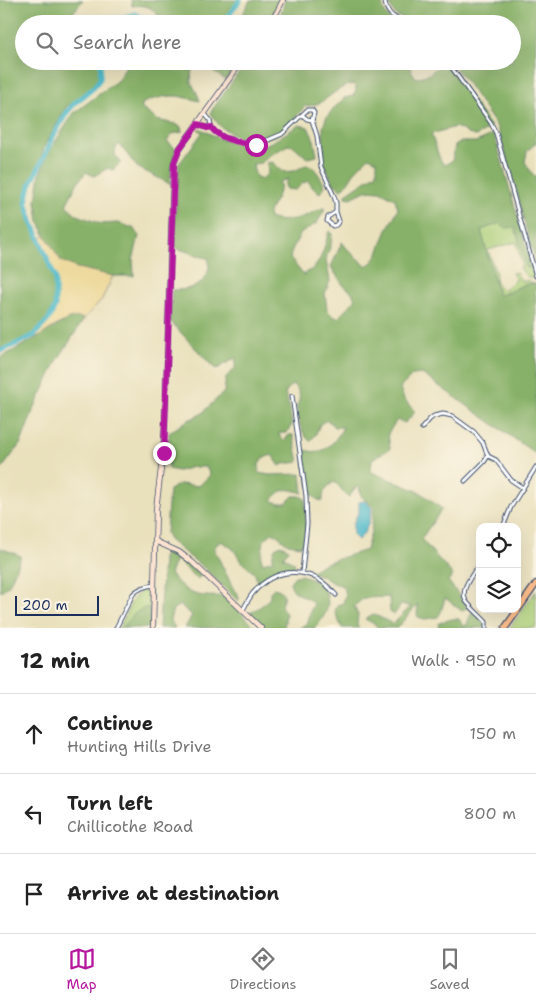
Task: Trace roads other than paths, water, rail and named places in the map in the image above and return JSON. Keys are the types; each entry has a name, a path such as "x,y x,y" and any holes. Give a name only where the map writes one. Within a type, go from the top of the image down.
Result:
{"highway":[{"path":"505,628 536,584"}],"main road":[{"path":"274,15 283,0"},
{"path":"153,628 156,509 164,453 174,163 176,156 236,70"},
{"path":"155,541 186,557 261,628"}],"street":[{"path":"385,0 388,12 391,15"},
{"path":"453,70 496,133 536,276"},
{"path":"204,114 210,120 214,131 225,138 256,145 282,134 307,110 312,110 314,113 312,120 317,136 321,167 334,196 336,212"},
{"path":"302,115 312,120"},
{"path":"198,124 207,128 211,127"},
{"path":"292,396 308,524 302,572"},
{"path":"422,428 434,416 443,414 452,416 477,434 488,456 496,460 511,480 523,488"},
{"path":"465,482 488,456"},
{"path":"505,523 511,506 536,467"},
{"path":"477,568 466,585 465,595 466,601 486,622 486,628"},
{"path":"243,610 252,595 263,583 276,576 288,573 302,572 320,580 336,595"},
{"path":"116,628 133,594 146,586 154,585"}],"water":[{"path":"365,501 372,508 366,529 358,540 353,535 353,524 359,511 359,502"}],"waterway":[{"path":"229,15 240,0"},
{"path":"132,15 137,15"},
{"path":"0,351 34,335 49,319 55,307 55,278 26,202 30,185 50,142 67,112 100,79 100,70"}]}
